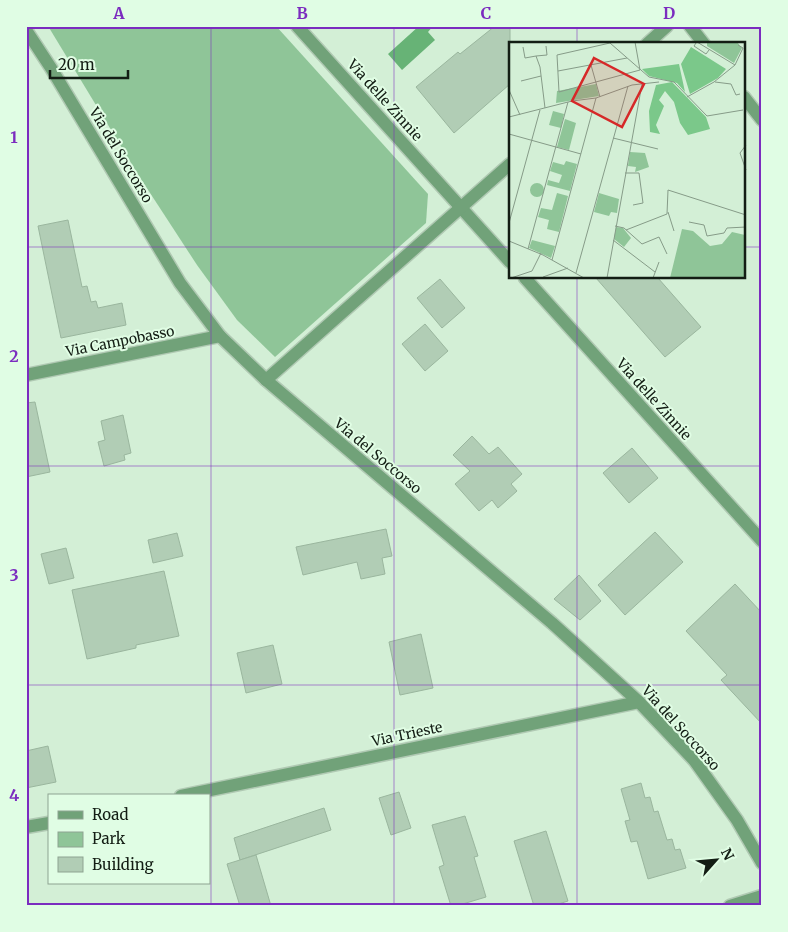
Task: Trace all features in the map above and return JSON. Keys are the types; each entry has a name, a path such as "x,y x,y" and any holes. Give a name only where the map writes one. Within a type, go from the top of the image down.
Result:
{"street":[{"name":"Via delle Zinnie","path":"297,26 509,261"},
{"path":"649,42 667,26"},
{"path":"690,26 702,42"},
{"name":"Via del Soccorso","path":"26,30 52,68 180,283 220,336 266,380 552,623 639,702 694,760 737,820 762,863"},
{"path":"746,100 762,120"},
{"path":"266,380 509,165"},
{"name":"Via delle Zinnie","path":"526,279 762,541"},
{"name":"Via Campobasso","path":"26,375 220,336"},
{"name":"Via Trieste","path":"190,794 639,702"},
{"path":"26,827 48,823"},
{"path":"730,906 762,896"}],"green space":[{"path":"48,26 276,26 428,194 426,223 275,357 237,320 197,265 139,176"}],"shaded area":[{"path":"419,26 433,26 428,32 435,40 402,70 388,54"}],"building":[{"path":"495,26 510,26 509,85 454,133 416,87 458,52 460,54"},
{"path":"68,220 82,287 87,286 91,302 96,301 98,308 122,303 126,325 61,338 38,226"},
{"path":"440,279 465,308 442,328 417,298"},
{"path":"597,279 659,279 701,327 665,357"},
{"path":"425,324 448,351 425,371 402,344"},
{"path":"35,402 50,472 26,477 26,403"},
{"path":"123,415 131,453 124,455 125,460 104,466 98,442 105,440 101,421"},
{"path":"472,436 489,454 498,447 522,474 511,484 517,491 498,508 492,500 479,511 455,484 470,471 453,455"},
{"path":"632,448 658,478 629,503 603,473"},
{"path":"386,529 392,556 382,558 385,574 361,579 357,562 303,575 296,547"},
{"path":"655,532 683,562 625,615 598,585"},
{"path":"177,533 183,556 153,563 148,540"},
{"path":"66,548 74,578 49,584 41,554"},
{"path":"164,571 179,636 136,645 136,648 87,659 72,590"},
{"path":"579,575 601,601 580,620 554,599"},
{"path":"735,584 762,613 762,724 721,680 727,675 686,631"},
{"path":"421,634 433,688 400,695 389,642"},
{"path":"273,645 282,684 246,693 237,653"},
{"path":"48,746 56,782 26,788 26,751"},
{"path":"641,783 645,798 650,797 654,812 658,811 667,840 672,839 675,850 680,849 686,868 648,879 637,841 631,842 625,821 630,820 621,789"},
{"path":"399,792 411,828 391,835 379,798"},
{"path":"324,808 331,830 240,860 234,838"},
{"path":"465,816 478,856 474,857 486,897 451,906 439,867 444,865 432,825"},
{"path":"546,831 568,901 552,906 534,906 514,841"},
{"path":"256,855 271,906 240,906 227,864"}]}
